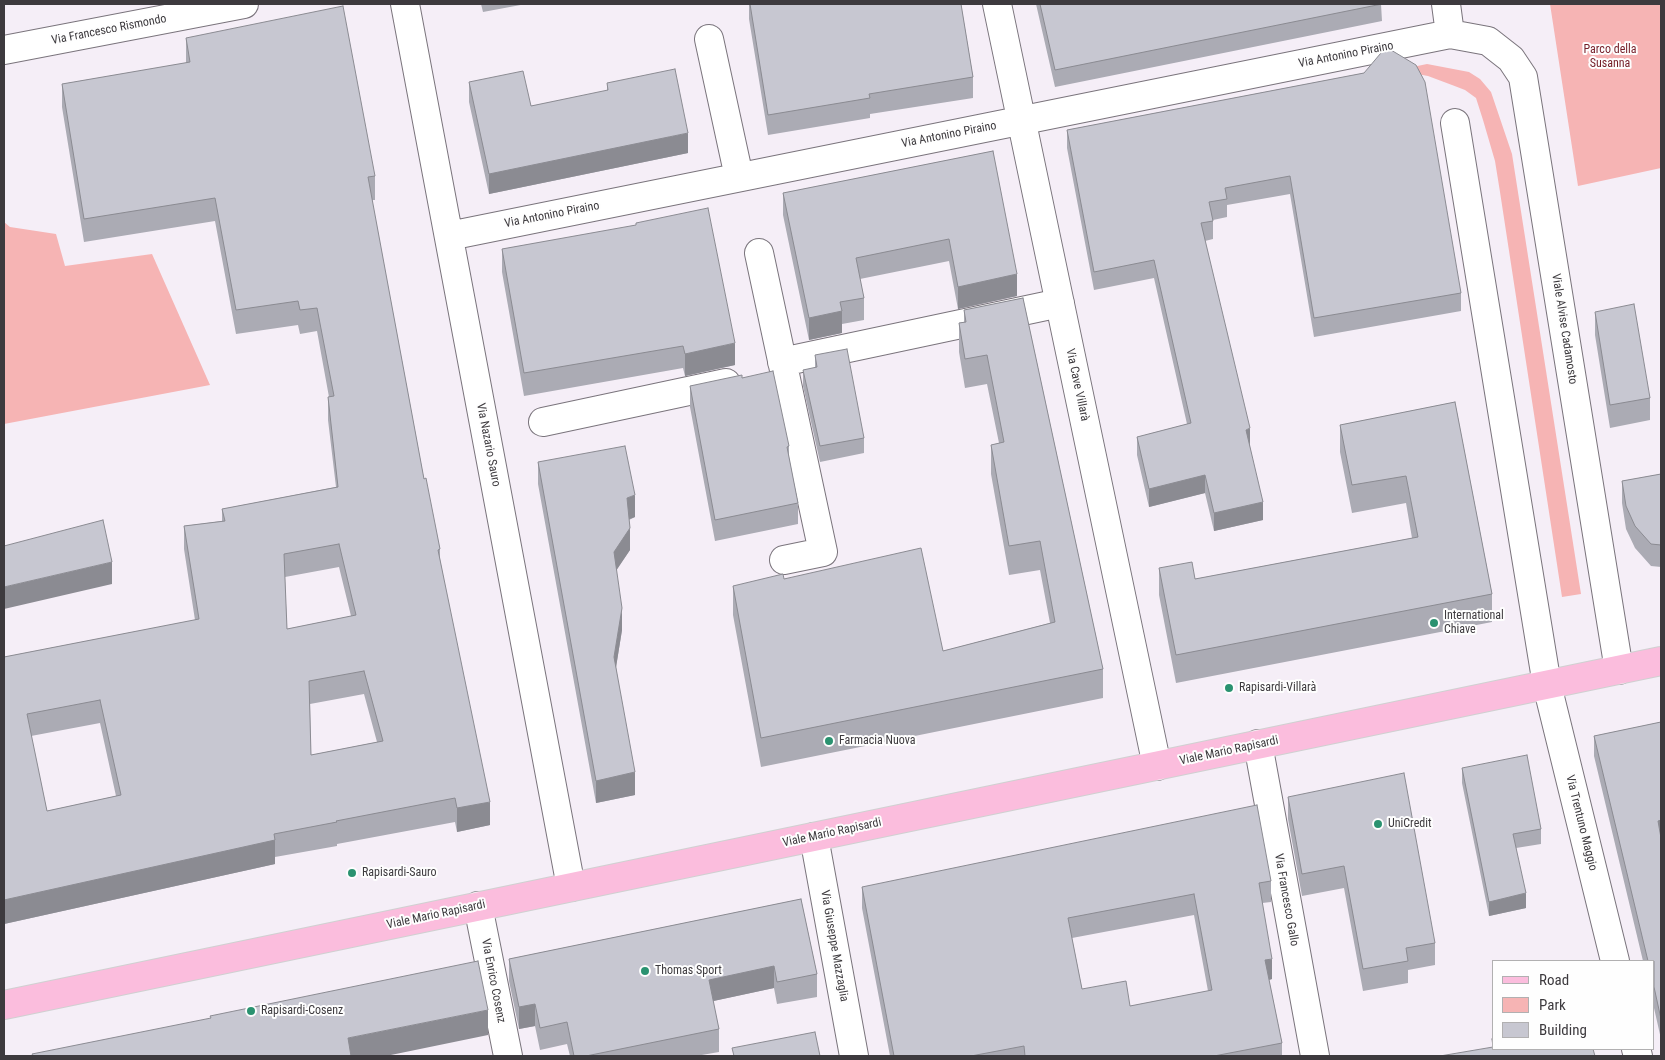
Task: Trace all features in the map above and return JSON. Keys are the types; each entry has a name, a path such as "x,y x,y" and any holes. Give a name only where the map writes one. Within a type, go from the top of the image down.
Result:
{"main road":[{"name":"Viale Mario Rapisardi","path":"4,1004 1661,661"}],"street":[{"name":"Via Francesco Rismondo","path":"4,50 244,4"},
{"name":"Via Nazario Sauro","path":"405,4 571,887"},
{"name":"Via Cave Villarà","path":"998,4 1157,766"},
{"path":"1446,4 1450,34"},
{"name":"Via Antonino Piraino","path":"449,236 1450,34"},
{"name":"Viale Alvise Cadamosto","path":"1450,34 1488,41 1511,58 1523,77 1619,670"},
{"path":"710,39 739,177"},
{"path":"1455,123 1547,685"},
{"path":"759,253 769,372 823,552 784,560"},
{"path":"543,422 769,372 1060,303"},
{"name":"Via Trentuno Maggio","path":"1547,685 1615,960"},
{"name":"Via Francesco Gallo","path":"1258,744 1315,1056"},
{"name":"Via Giuseppe Mazzaglia","path":"814,837 854,1056"},
{"name":"Via Enrico Cosenz","path":"478,906 508,1056"}],"green space":[{"name":"Parco della Susanna","path":"1550,4 1661,4 1661,168 1578,186"},
{"path":"1427,64 1469,72 1480,79 1491,92 1512,154 1581,594 1562,597 1495,161 1476,98 1465,90 1428,76 1417,74 1408,68"},
{"path":"4,222 10,227 56,234 65,266 152,254 210,385 4,424"}],"building":[{"path":"750,4 961,4 973,77 869,94 870,98 768,115"},
{"path":"1040,4 1382,4 1055,70"},
{"path":"343,6 375,176 368,177 424,479 426,478 440,549 438,550 490,802 457,808 455,798 336,821 274,834 275,840 4,900 4,657 199,619 184,526 225,521 222,509 338,487 328,397 334,396 317,308 300,310 298,301 236,310 215,198 84,219 62,84 190,62 186,38","holes":["339,544 356,615 287,629 284,554","364,671 383,741 311,755 309,681","100,700 121,795 47,811 27,714"]},
{"path":"1386,47 1416,65 1425,82 1461,293 1314,318 1290,176 1225,188 1227,199 1209,202 1213,221 1201,223 1250,428 1246,430 1263,502 1214,513 1205,475 1149,489 1137,437 1191,423 1154,260 1094,272 1067,130 1364,73"},
{"path":"675,69 688,133 489,174 469,82 523,71 531,106 608,90 607,83"},
{"path":"993,151 1017,274 958,287 949,239 856,258 864,298 840,302 842,311 809,318 783,193"},
{"path":"708,208 735,343 685,354 683,346 524,373 502,249 636,225 636,223"},
{"path":"1023,298 1103,669 761,738 733,586 783,574 784,579 921,548 943,651 1055,622 1040,541 1009,546 991,445 1004,442 987,355 965,359 959,323 966,322 964,310"},
{"path":"1634,304 1650,398 1610,405 1595,312"},
{"path":"847,349 864,438 820,446 803,370 817,367 815,355"},
{"path":"773,371 789,446 787,447 798,503 715,520 690,386 742,375 742,378"},
{"path":"1455,402 1492,594 1176,655 1159,568 1192,562 1195,579 1418,537 1406,476 1352,485 1340,425"},
{"path":"625,446 635,495 627,498 630,528 614,552 622,608 614,657 635,772 596,781 538,462"},
{"path":"1661,474 1661,545 1651,544 1635,526 1626,506 1622,481"},
{"path":"103,520 112,562 4,587 4,546"},
{"path":"1661,722 1661,820 1658,821 1661,838 1661,1019 1655,992 1655,960 1648,960 1594,736"},
{"path":"1527,755 1541,829 1513,834 1526,893 1489,902 1462,768"},
{"path":"1404,773 1435,943 1406,948 1408,961 1363,969 1344,866 1302,874 1288,797"},
{"path":"1257,805 1271,881 1259,883 1272,959 1265,960 1282,1043 1214,1056 1025,1056 1024,1046 971,1056 894,1056 862,887","holes":["1194,894 1212,990 1130,1006 1126,981 1082,989 1068,918"]},
{"path":"801,899 817,974 777,982 774,966 709,980 719,1029 586,1056 574,1056 567,1022 540,1028 535,1004 519,1007 509,959"},
{"path":"478,961 488,1010 348,1038 351,1056 33,1056 32,1054 211,1018 210,1016"},
{"path":"815,1032 820,1056 734,1056 732,1048"},
{"path":"1492,1047 1492,1050 1593,1050 1595,1056 1440,1056"}],"place":[{"name":"International Chiave","path":"1434,623"},
{"name":"Rapisardi-Villarà","path":"1229,688"},
{"name":"Farmacia Nuova","path":"829,741"},
{"name":"UniCredit","path":"1378,824"},
{"name":"Rapisardi-Sauro","path":"352,873"},
{"name":"Thomas Sport","path":"645,971"},
{"name":"Rapisardi-Cosenz","path":"251,1011"}]}
